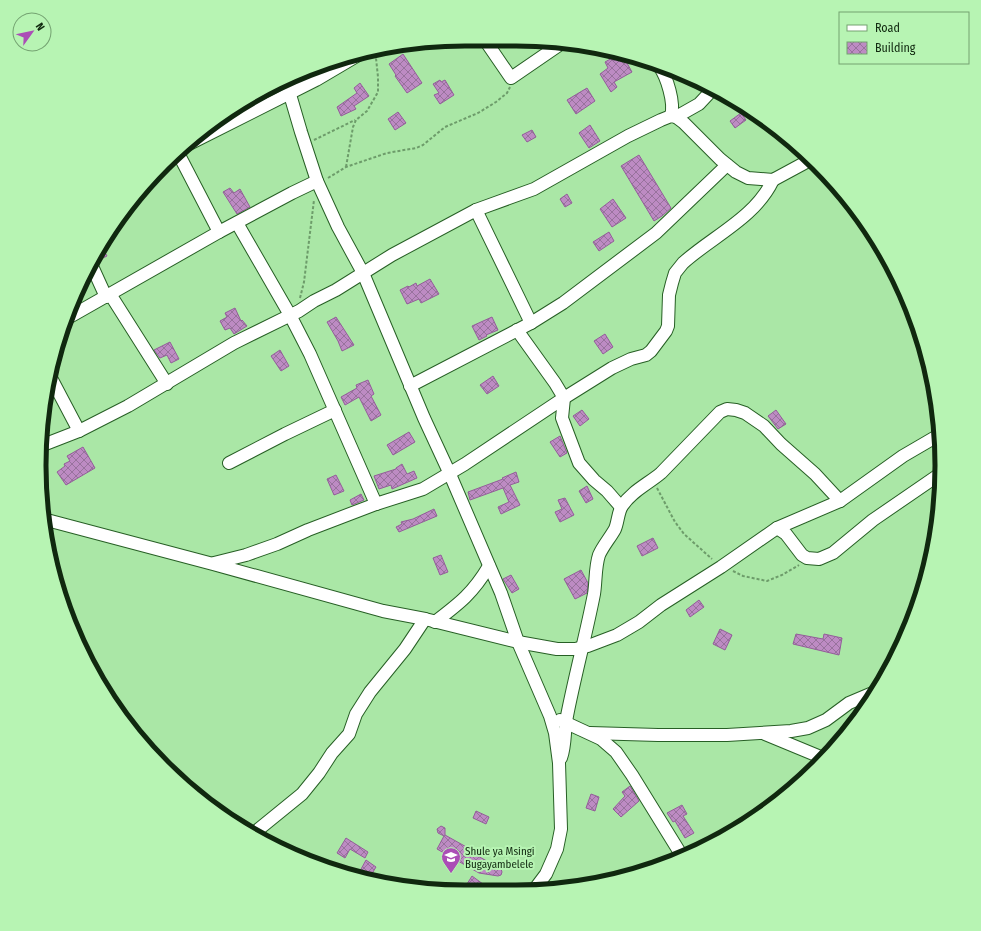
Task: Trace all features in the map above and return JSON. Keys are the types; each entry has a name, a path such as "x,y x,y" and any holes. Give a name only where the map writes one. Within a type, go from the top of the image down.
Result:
{"street":[{"path":"490,46 511,78 554,48"},
{"path":"208,134 316,80 342,65"},
{"path":"663,73 669,90 673,117"},
{"path":"287,86 317,181 338,227 363,273 410,386 489,566 518,642 550,716 555,733 559,763 562,804 560,839 546,874 539,884"},
{"path":"47,444 80,431 128,406 234,343 336,290 392,255 476,210 534,189 628,136 699,104 709,93"},
{"path":"673,117 684,123 727,165 736,172 748,178 773,180 805,163"},
{"path":"180,158 219,232"},
{"path":"410,386 531,323 563,303 656,233 727,165"},
{"path":"213,564 246,555 277,544 308,530 423,488 482,453 612,368 651,352 661,340 668,326 669,295 672,280 682,263 693,253 750,211 767,193 773,180"},
{"path":"74,314 157,266 317,181"},
{"path":"476,210 531,323"},
{"path":"237,223 294,313 310,354 376,504"},
{"path":"94,270 108,296 167,384"},
{"path":"517,330 564,398 562,418 579,463 594,480 607,491 621,508"},
{"path":"54,384 80,431"},
{"path":"559,763 565,742 566,722 573,685 584,646 594,596 600,554 614,530 621,508 630,496 639,488 652,481 661,473 720,412 727,409 745,413 764,426 781,444 815,474 840,501"},
{"path":"229,464 285,434 335,410"},
{"path":"50,521 383,611 430,620 518,642 557,649 575,648 612,637 628,629 777,528 840,501 903,456 934,438"},
{"path":"777,528 786,534 802,555 807,558 819,559 833,553 873,520 935,478"},
{"path":"258,830 302,794 332,753 349,734 356,714 370,692 405,649 430,620 460,603 471,593 481,581 489,566"},
{"path":"590,733 681,735 727,734 808,728 826,720 849,703 866,696"},
{"path":"550,716 601,738 621,758 679,852"},
{"path":"762,732 818,756"}],"path":[{"path":"306,144 356,120 367,111 378,92 376,56"},
{"path":"294,313 304,282 311,216 317,181 328,178 346,167 386,153 406,151 423,145 445,127 478,113 496,102 507,93 510,87 511,78"},
{"path":"346,167 351,134 356,120"},
{"path":"652,481 661,494 675,522 684,534 721,567 743,576 767,581 793,569 807,558"}],"building":[{"path":"403,54 422,83 407,93 395,76 396,75 389,64"},
{"path":"612,58 613,61 618,59 626,60 632,72 614,82 617,87 611,92 600,74 608,68 605,62"},
{"path":"440,80 441,82 445,80 454,95 440,104 434,95 439,93 433,84"},
{"path":"360,83 369,96 354,106 356,109 341,116 337,107 357,93 354,88"},
{"path":"587,88 595,101 576,114 567,100"},
{"path":"398,112 406,123 395,130 388,119"},
{"path":"741,113 746,120 735,128 730,121"},
{"path":"590,125 600,141 589,148 579,133"},
{"path":"532,130 536,137 527,142 522,135"},
{"path":"639,155 671,208 654,221 621,166"},
{"path":"230,188 234,193 240,189 250,207 237,214 223,192"},
{"path":"567,194 572,203 565,207 560,199"},
{"path":"613,199 626,218 612,227 600,209"},
{"path":"609,232 614,241 599,251 593,242"},
{"path":"105,252 107,256 100,259"},
{"path":"430,279 439,294 421,303 419,299 407,304 400,290 416,283 417,286"},
{"path":"235,308 241,321 242,320 247,326 234,334 230,328 225,330 220,321 227,317 225,313"},
{"path":"336,317 354,345 342,351 327,322"},
{"path":"492,317 498,330 479,340 472,326"},
{"path":"605,334 613,347 603,354 594,341"},
{"path":"170,342 179,359 171,363 167,355 160,358 154,350"},
{"path":"280,350 289,366 281,371 271,356"},
{"path":"493,376 499,386 487,394 480,385"},
{"path":"368,380 374,394 371,396 381,415 371,421 359,397 345,405 341,397 357,388 356,385"},
{"path":"582,410 589,419 580,426 573,416"},
{"path":"776,410 786,424 778,429 768,416"},
{"path":"409,432 415,442 393,455 387,445"},
{"path":"560,436 567,453 560,457 550,442"},
{"path":"83,447 95,468 66,485 57,472 65,466 64,464 70,461 67,456"},
{"path":"402,464 407,474 414,471 417,478 392,489 391,485 379,489 374,476 396,469"},
{"path":"516,472 519,482 510,485 520,505 501,514 498,507 509,502 503,488 470,500 468,492 503,479 502,478"},
{"path":"336,475 344,491 334,495 327,479"},
{"path":"587,486 593,499 586,503 579,491"},
{"path":"361,494 364,500 352,505 350,500"},
{"path":"565,498 574,515 560,522 555,512 562,509 558,500"},
{"path":"434,509 437,516 399,532 396,527 402,524 401,522 413,519"},
{"path":"653,538 658,548 642,556 637,546"},
{"path":"441,555 448,572 440,575 433,558"},
{"path":"581,570 588,583 587,593 575,599 564,579"},
{"path":"511,575 519,589 512,593 503,579"},
{"path":"699,600 704,607 690,617 686,610"},
{"path":"720,629 732,635 725,650 713,644"},
{"path":"796,634 823,639 824,634 842,638 839,655 793,644"},
{"path":"630,786 639,801 621,817 613,809 625,796 622,792"},
{"path":"591,794 599,797 595,811 586,808"},
{"path":"682,805 687,814 683,816 694,833 685,838 675,821 673,822 667,813"},
{"path":"476,811 489,817 486,824 473,818"},
{"path":"441,826 445,828 445,835 470,849 469,851 501,869 501,875 498,876 479,873 437,849 444,836 438,833 437,829"},
{"path":"346,838 368,852 365,858 350,849 345,858 337,853"},
{"path":"366,860 376,867 372,874 360,871"},
{"path":"472,876 484,885 466,885"}],"place":[{"name":"Shule ya Msingi Bugayambelele","path":"451,874"}]}
